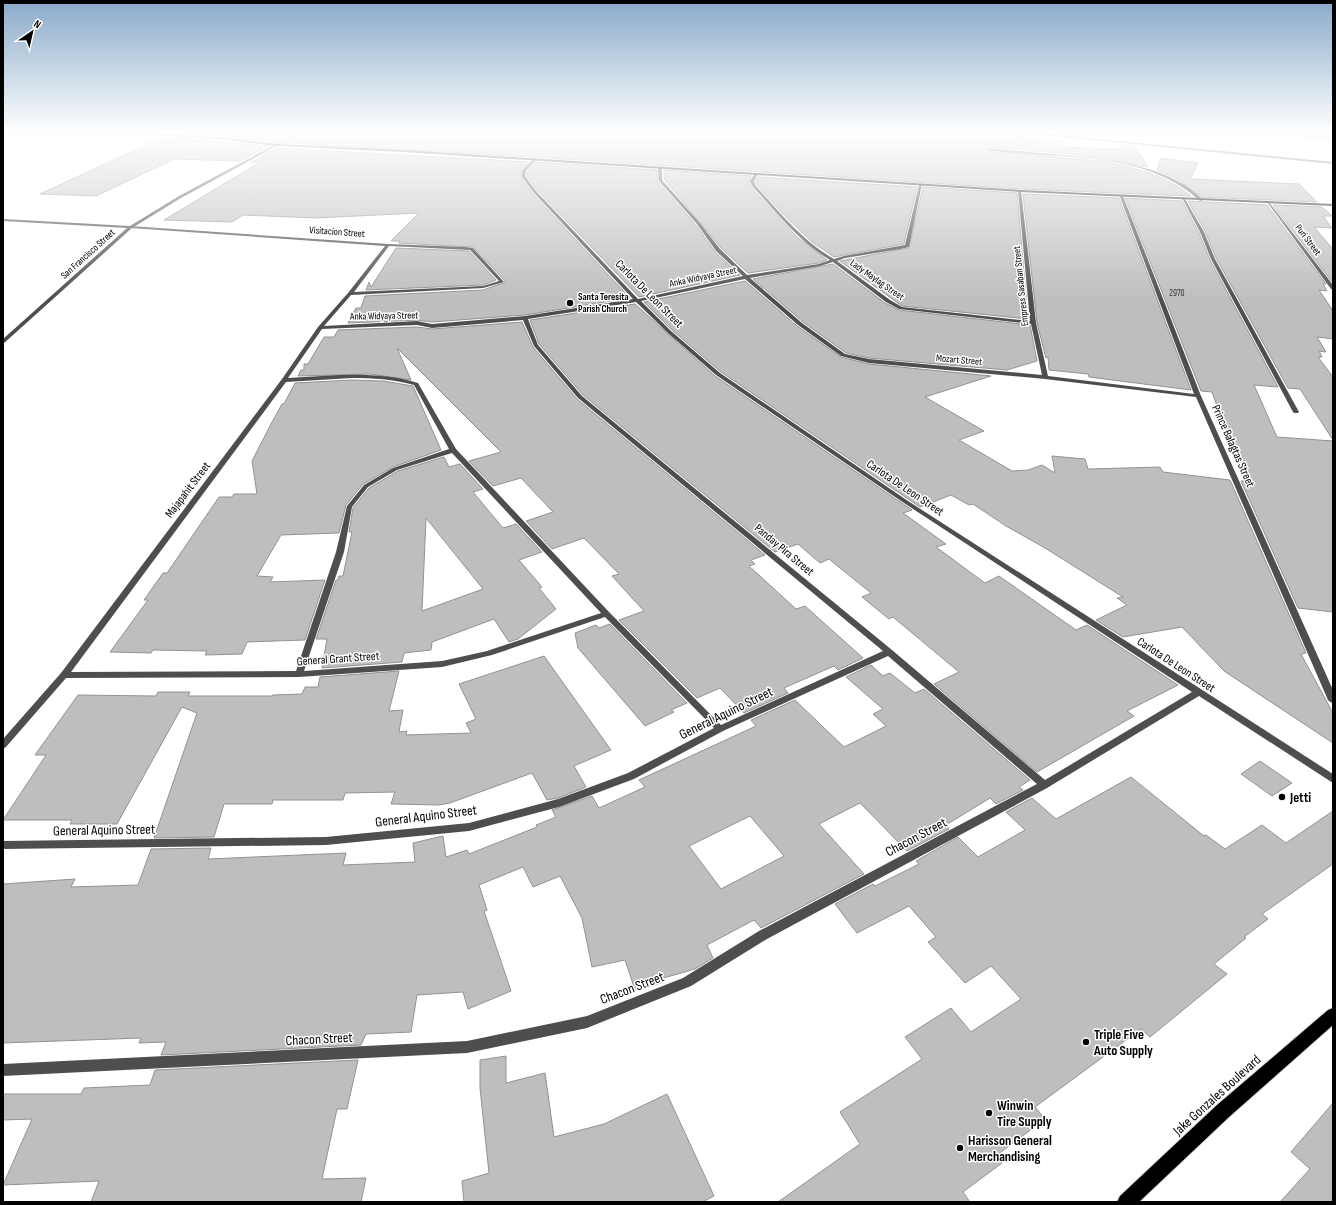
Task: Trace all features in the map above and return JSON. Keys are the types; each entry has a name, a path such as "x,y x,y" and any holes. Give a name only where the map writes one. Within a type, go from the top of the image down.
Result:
{"main road":[{"path":"958,187 1122,197 1174,198 1333,206"},
{"name":"Jake Gonzales Boulevard","path":"1126,1202 1223,1111 1333,1015"}],"street":[{"name":"San Francisco Street","path":"3,342 131,227 198,187"},
{"name":"Carlota De Leon Street","path":"531,187 638,300 700,360 735,387 906,502 1198,693 1333,779"},
{"name":"Mozart Street","path":"666,187 718,250 746,277 800,324 843,355 869,361 1045,377 1198,396"},
{"name":"Lady Maylag Street","path":"755,187 792,226 824,256 833,260 888,301 902,308 1033,323"},
{"name":"Anka Widyaya Street","path":"320,328 417,323 432,326 525,318 638,300 746,277 820,265 833,260 907,246 920,187"},
{"path":"1186,187 1201,200"},
{"name":"Empress Sasaban Street","path":"1020,191 1033,323 1045,377"},
{"name":"Prince Balagtas Street","path":"1122,197 1198,396 1333,700"},
{"path":"1183,199 1202,232 1213,259 1296,412"},
{"name":"Puri Street","path":"1268,203 1333,288"},
{"name":"Visitacion Street","path":"3,220 470,249 502,282 483,287 350,294"},
{"name":"Majapahit Street","path":"3,745 64,675 284,380 320,328 350,294 388,245"},
{"name":"Panday Pira Street","path":"525,318 536,345 580,398 889,652 1044,785"},
{"path":"284,380 387,377 406,380 416,384 453,450 606,614 720,729"},
{"path":"299,674 340,552 349,507 366,486 395,469 453,450"},
{"name":"General Grant Street","path":"64,675 299,674 442,664 489,653 606,614"},
{"name":"General Aquino Street","path":"3,845 326,841 469,827 559,803 631,776 720,729 889,652"},
{"name":"Chacon Street","path":"3,1070 467,1047 587,1022 687,982 764,935 1044,785 1198,693"}],"building":[{"path":"55,187 114,187 96,196 40,194"},
{"path":"218,187 528,187 630,298 525,315 432,322 417,320 348,323 356,308 361,308 365,296 483,290 506,282 473,247 399,243 400,241 391,241 419,213 315,218 243,215 232,222 164,220"},
{"path":"535,187 663,187 696,225 715,252 740,275 639,297"},
{"path":"671,187 751,187 797,237 827,260 819,263 748,273 721,248"},
{"path":"759,187 917,187 904,244 834,257 812,242 783,214"},
{"path":"923,187 1017,193 1028,319 902,306 840,261 909,248"},
{"path":"994,187 1179,187 1191,196"},
{"path":"1188,187 1302,187 1317,202 1201,197"},
{"path":"1023,194 1119,198 1191,390 1089,377 1088,374 1049,370 1048,357 1046,358 1037,323"},
{"path":"1125,198 1182,201 1199,233 1210,260 1278,387 1254,385 1277,437 1333,441 1333,612 1298,608 1241,481 1244,481 1212,392 1201,391"},
{"path":"1188,201 1267,205 1326,284 1323,284 1327,291 1319,290 1333,311 1333,339 1317,337 1326,352 1319,351 1322,357 1318,357 1333,377 1333,440 1300,389 1288,388 1216,258 1205,231"},
{"path":"1273,205 1322,207 1332,216 1323,216 1332,228 1314,227 1333,249 1333,283"},
{"path":"396,248 469,251 496,280 483,285 366,290 369,282 371,287"},
{"path":"833,264 885,303 899,310 1030,325 1037,361 1007,370 869,358 846,353 803,322 753,279"},
{"path":"745,281 797,326 841,357 869,364 991,376 925,397 984,431 959,440 1012,471 1028,470 1042,465 1055,473 1052,456 1085,459 1088,469 1160,467 1163,472 1230,480 1306,653 1301,654 1333,713 1333,743 1224,671 1182,627 1123,637 1096,620 1127,605 1117,598 1123,597 1045,548 1006,526 973,504 969,505 951,495 920,507 721,372 672,330 644,302"},
{"path":"635,304 715,376 912,510 903,513 946,544 936,547 985,583 999,576 1076,630 1087,625 1178,685 1127,711 1134,716 1037,772 934,684 959,672 893,617 889,619 862,597 871,593 829,559 820,563 798,544 775,552 583,395 539,344 530,320"},
{"path":"522,322 533,347 577,399 765,555 751,560 755,564 749,566 796,609 805,606 863,658 838,670 834,666 784,688 788,693 744,713 720,688 697,698 619,620 644,611 612,576 619,574 584,538 552,549 526,521 553,512 521,478 493,486 469,461 501,452 397,348 411,380 370,374 298,376 301,370 304,370 304,364 308,364 324,337 334,337 338,330 417,327 432,329"},
{"path":"352,380 383,381 413,386 441,450 393,467 363,484 346,505 339,533 281,535 257,576 273,577 270,582 325,580 305,640 247,642 242,654 205,655 207,651 153,650 151,653 110,652 148,600 144,600 163,573 167,573 219,497 232,497 234,494 257,494 252,461 282,404 284,404 295,383"},
{"path":"444,457 449,467 460,464 483,489 473,492 503,528 516,524 542,552 519,560 542,587 539,588 556,609 518,639 509,642 494,619 432,642 431,650 404,653 402,662 322,668 327,639 316,639 336,580 338,580 339,576 343,576 352,532 349,532 353,508 369,488 398,471","holes":["426,518 483,589 422,611"]},
{"path":"610,624 687,703 671,710 674,712 645,726 578,648 575,633 596,625 599,628"},
{"path":"544,656 611,750 574,766 586,787 558,798 547,800 532,773 450,803 439,805 391,804 395,792 345,793 343,800 273,800 272,804 224,804 214,837 154,838 197,713 182,707 117,824 70,824 72,820 3,820 46,755 35,755 78,695 156,696 158,692 190,692 188,696 272,696 302,694 305,687 318,687 320,677 399,671 389,711 403,710 399,732 407,731 406,735 471,733 466,723 476,719 459,684"},
{"path":"871,665 883,676 890,673 915,693 924,689 1030,780 1019,787 1023,790 996,804 990,798 946,825 949,829 907,851 860,803 819,824 864,874 761,928 754,920 707,945 713,958 695,969 660,979 661,983 635,990 625,960 592,967 582,918 560,876 533,887 523,867 479,885 487,910 484,911 511,991 468,1009 463,992 417,995 411,1032 366,1034 361,1045 161,1055 166,1042 139,1043 141,1038 3,1043 3,884 75,879 71,887 138,885 151,849 211,848 208,859 346,853 343,865 415,862 413,843 443,836 446,857 467,850 469,854 537,827 536,825 556,817 552,810 592,796 599,808 645,787 639,780 756,726 751,720 795,700 844,747 886,726 873,714 883,709 846,677","holes":["750,816 784,856 721,889 689,846"]},
{"path":"1260,761 1292,783 1272,796 1241,774"},
{"path":"1131,777 1204,836 1206,835 1225,849 1262,825 1286,843 1333,811 1333,864 1262,914 1268,919 1244,937 1246,938 1214,964 1227,974 1150,1037 1141,1029 1035,1107 1045,1119 996,1156 1002,1163 963,1192 970,1202 778,1202 860,1144 840,1112 922,1059 905,1037 951,1008 971,1032 1021,999 991,966 965,983 928,942 936,937 909,906 857,933 835,904 873,884 875,886 919,864 916,861 958,837 978,857 1025,830 1006,812 1032,798 1056,819"},
{"path":"506,1056 506,1083 545,1073 554,1137 604,1124 667,1094 714,1196 702,1202 464,1202 462,1181 489,1173 480,1088 480,1060"},
{"path":"358,1060 347,1109 337,1109 322,1179 366,1178 361,1202 91,1202 99,1181 3,1185 32,1119 3,1120 3,1094 81,1094 84,1088 150,1085 155,1070"},
{"path":"1333,1103 1333,1202 1280,1202 1310,1169 1291,1152"}],"place":[{"name":"Santa Teresita Parish Church","path":"570,303"},
{"name":"Jetti","path":"1282,797"},
{"name":"Triple Five Auto Supply","path":"1086,1042"},
{"name":"Winwin Tire Supply","path":"989,1113"},
{"name":"Harisson General Merchandising","path":"960,1148"}]}
